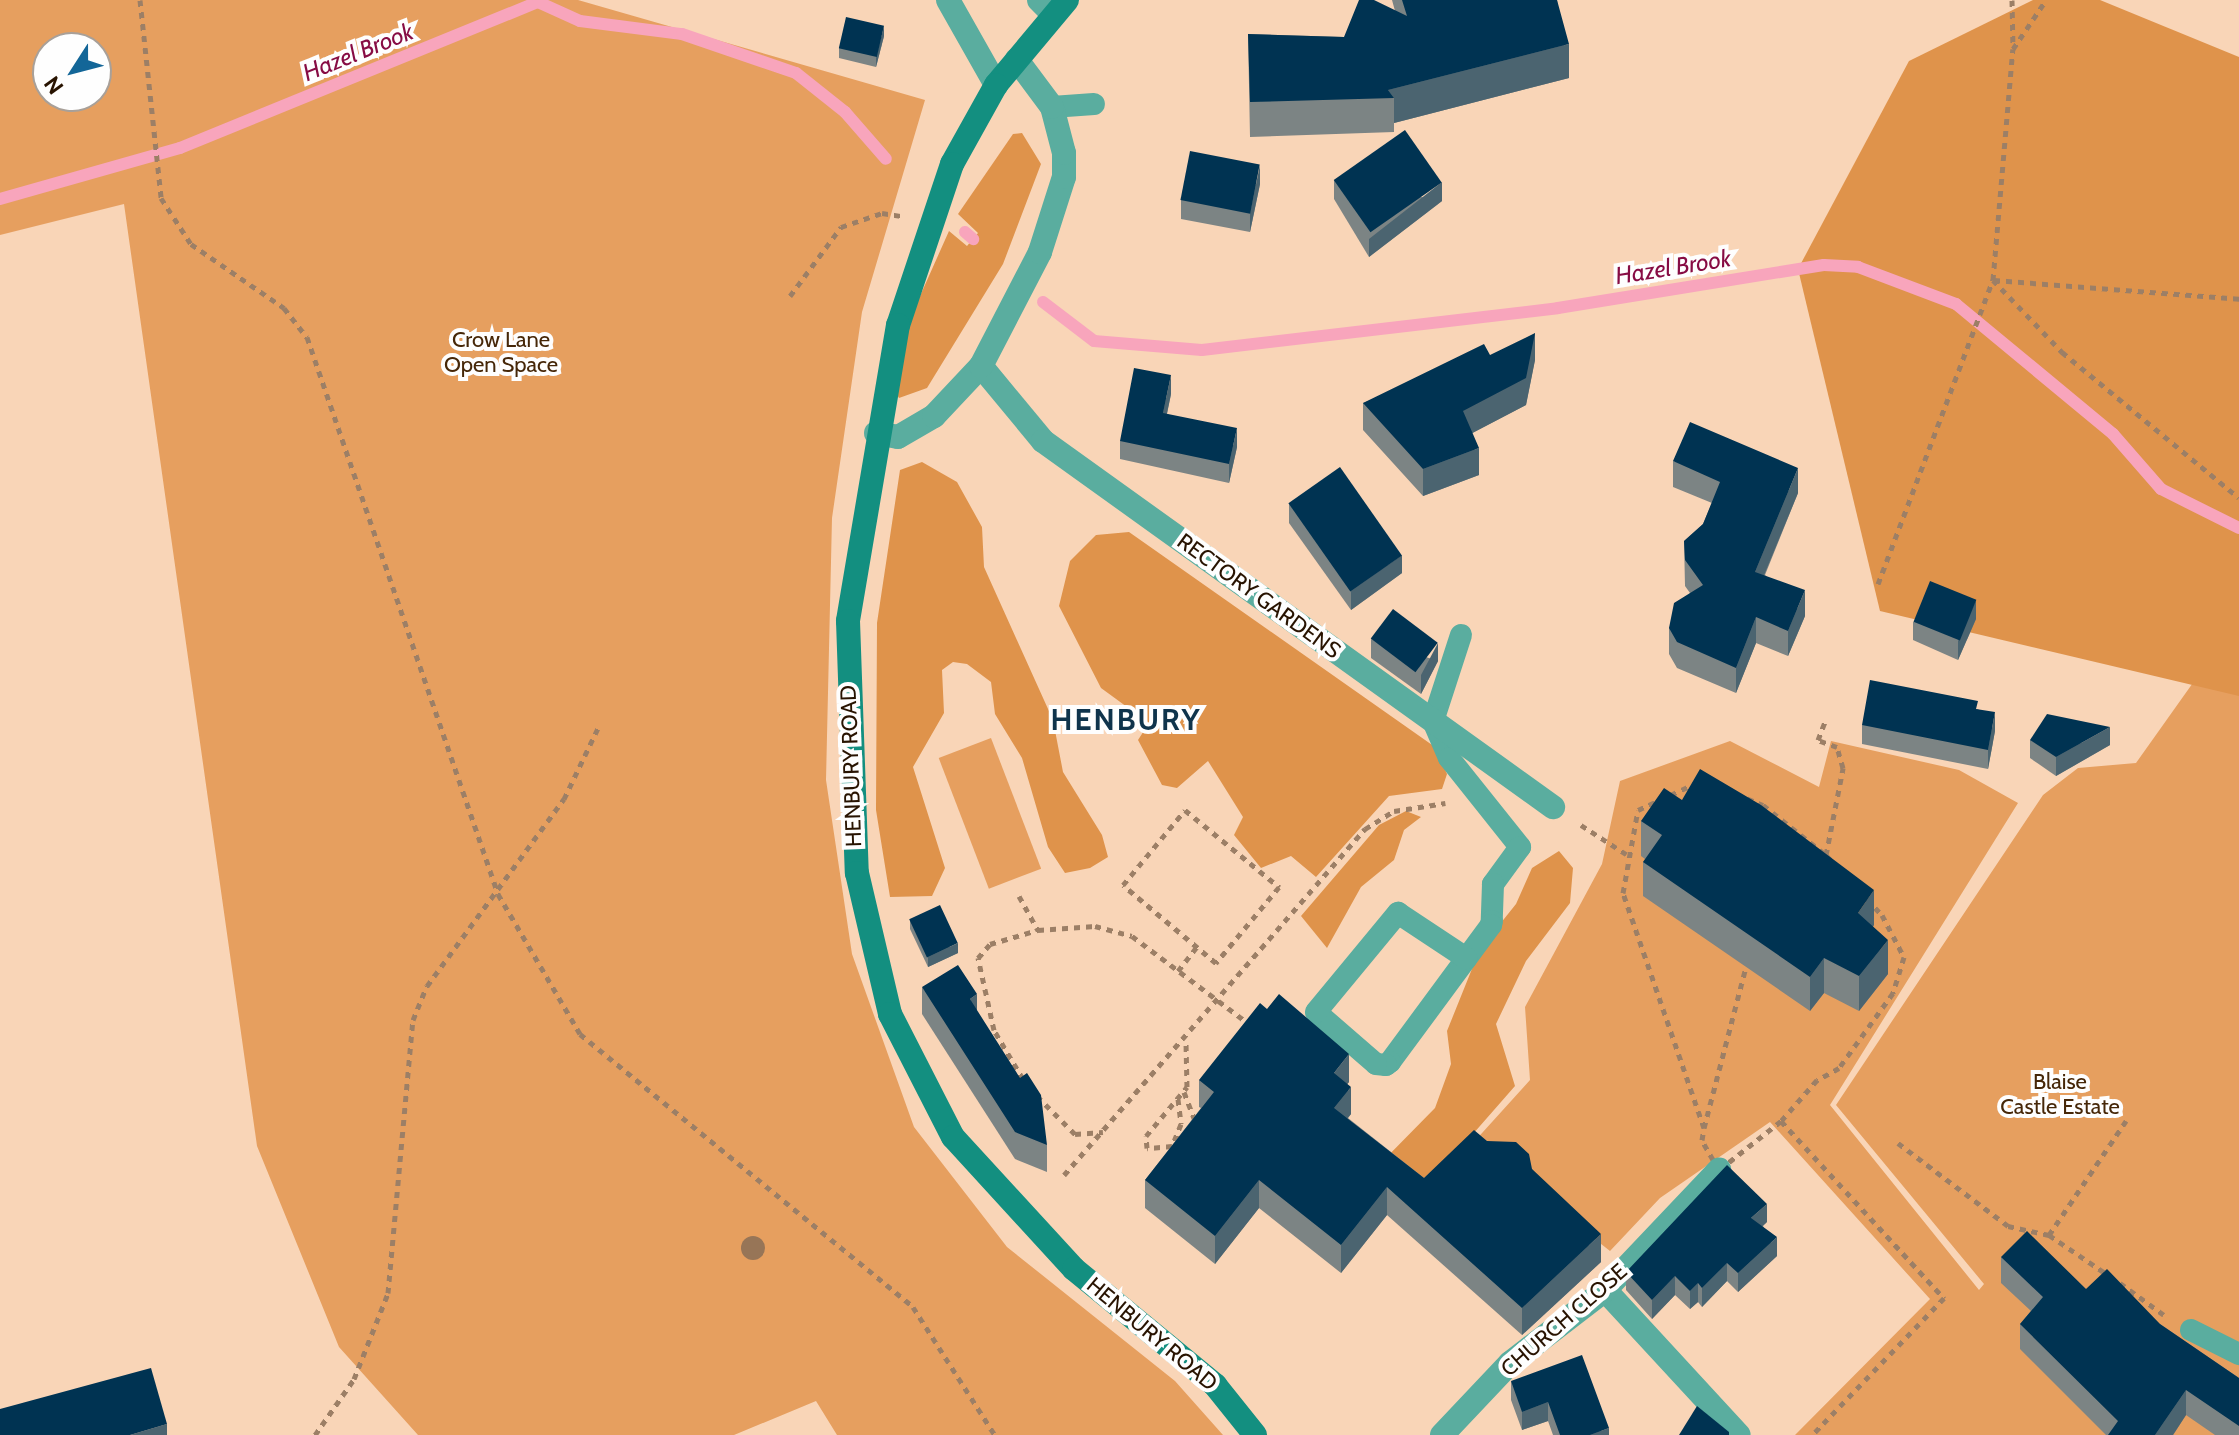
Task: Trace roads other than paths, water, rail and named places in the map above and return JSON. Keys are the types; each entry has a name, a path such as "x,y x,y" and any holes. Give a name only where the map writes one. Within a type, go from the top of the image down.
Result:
{"main road":[{"name":"HENBURY ROAD","path":"1053,5 1017,60 996,85 931,220 898,325 855,555 846,725 859,886 890,1014 953,1137 1002,1195 1074,1269 1215,1385 1255,1435"}],"street":[{"path":"948,0 996,85"},
{"path":"876,433 898,437 934,416 981,366 1040,252 1064,177 1052,107 1017,60"},
{"name":"RECTORY GARDENS","path":"981,366 1043,441 1553,807"},
{"name":"CHURCH CLOSE","path":"1442,1435 1503,1359 1605,1290 1719,1170"},
{"path":"1605,1290 1739,1435"}],"lane":[{"path":"1052,107 1094,104"},
{"path":"1461,635 1433,721 1481,799 1520,847 1493,884 1491,925 1386,1065 1376,1064 1316,1012 1398,913 1466,958"},
{"path":"2191,1330 2239,1354"}],"waterway":[{"name":"Hazel Brook","path":"0,199 180,148 538,2 580,21 682,34 796,73 845,112 886,159"},
{"name":"Hazel Brook","path":"965,232 973,239"},
{"name":"Hazel Brook","path":"1043,302 1094,341 1202,350 1558,308 1824,265 1858,267 1956,304 2113,434 2161,489 2239,528"}],"district":[{"name":"HENBURY","path":"1126,720"}],"park label":[{"name":"Crow Lane Open Space","path":"501,352"},
{"name":"Blaise Castle Estate","path":"2060,1094"}]}
